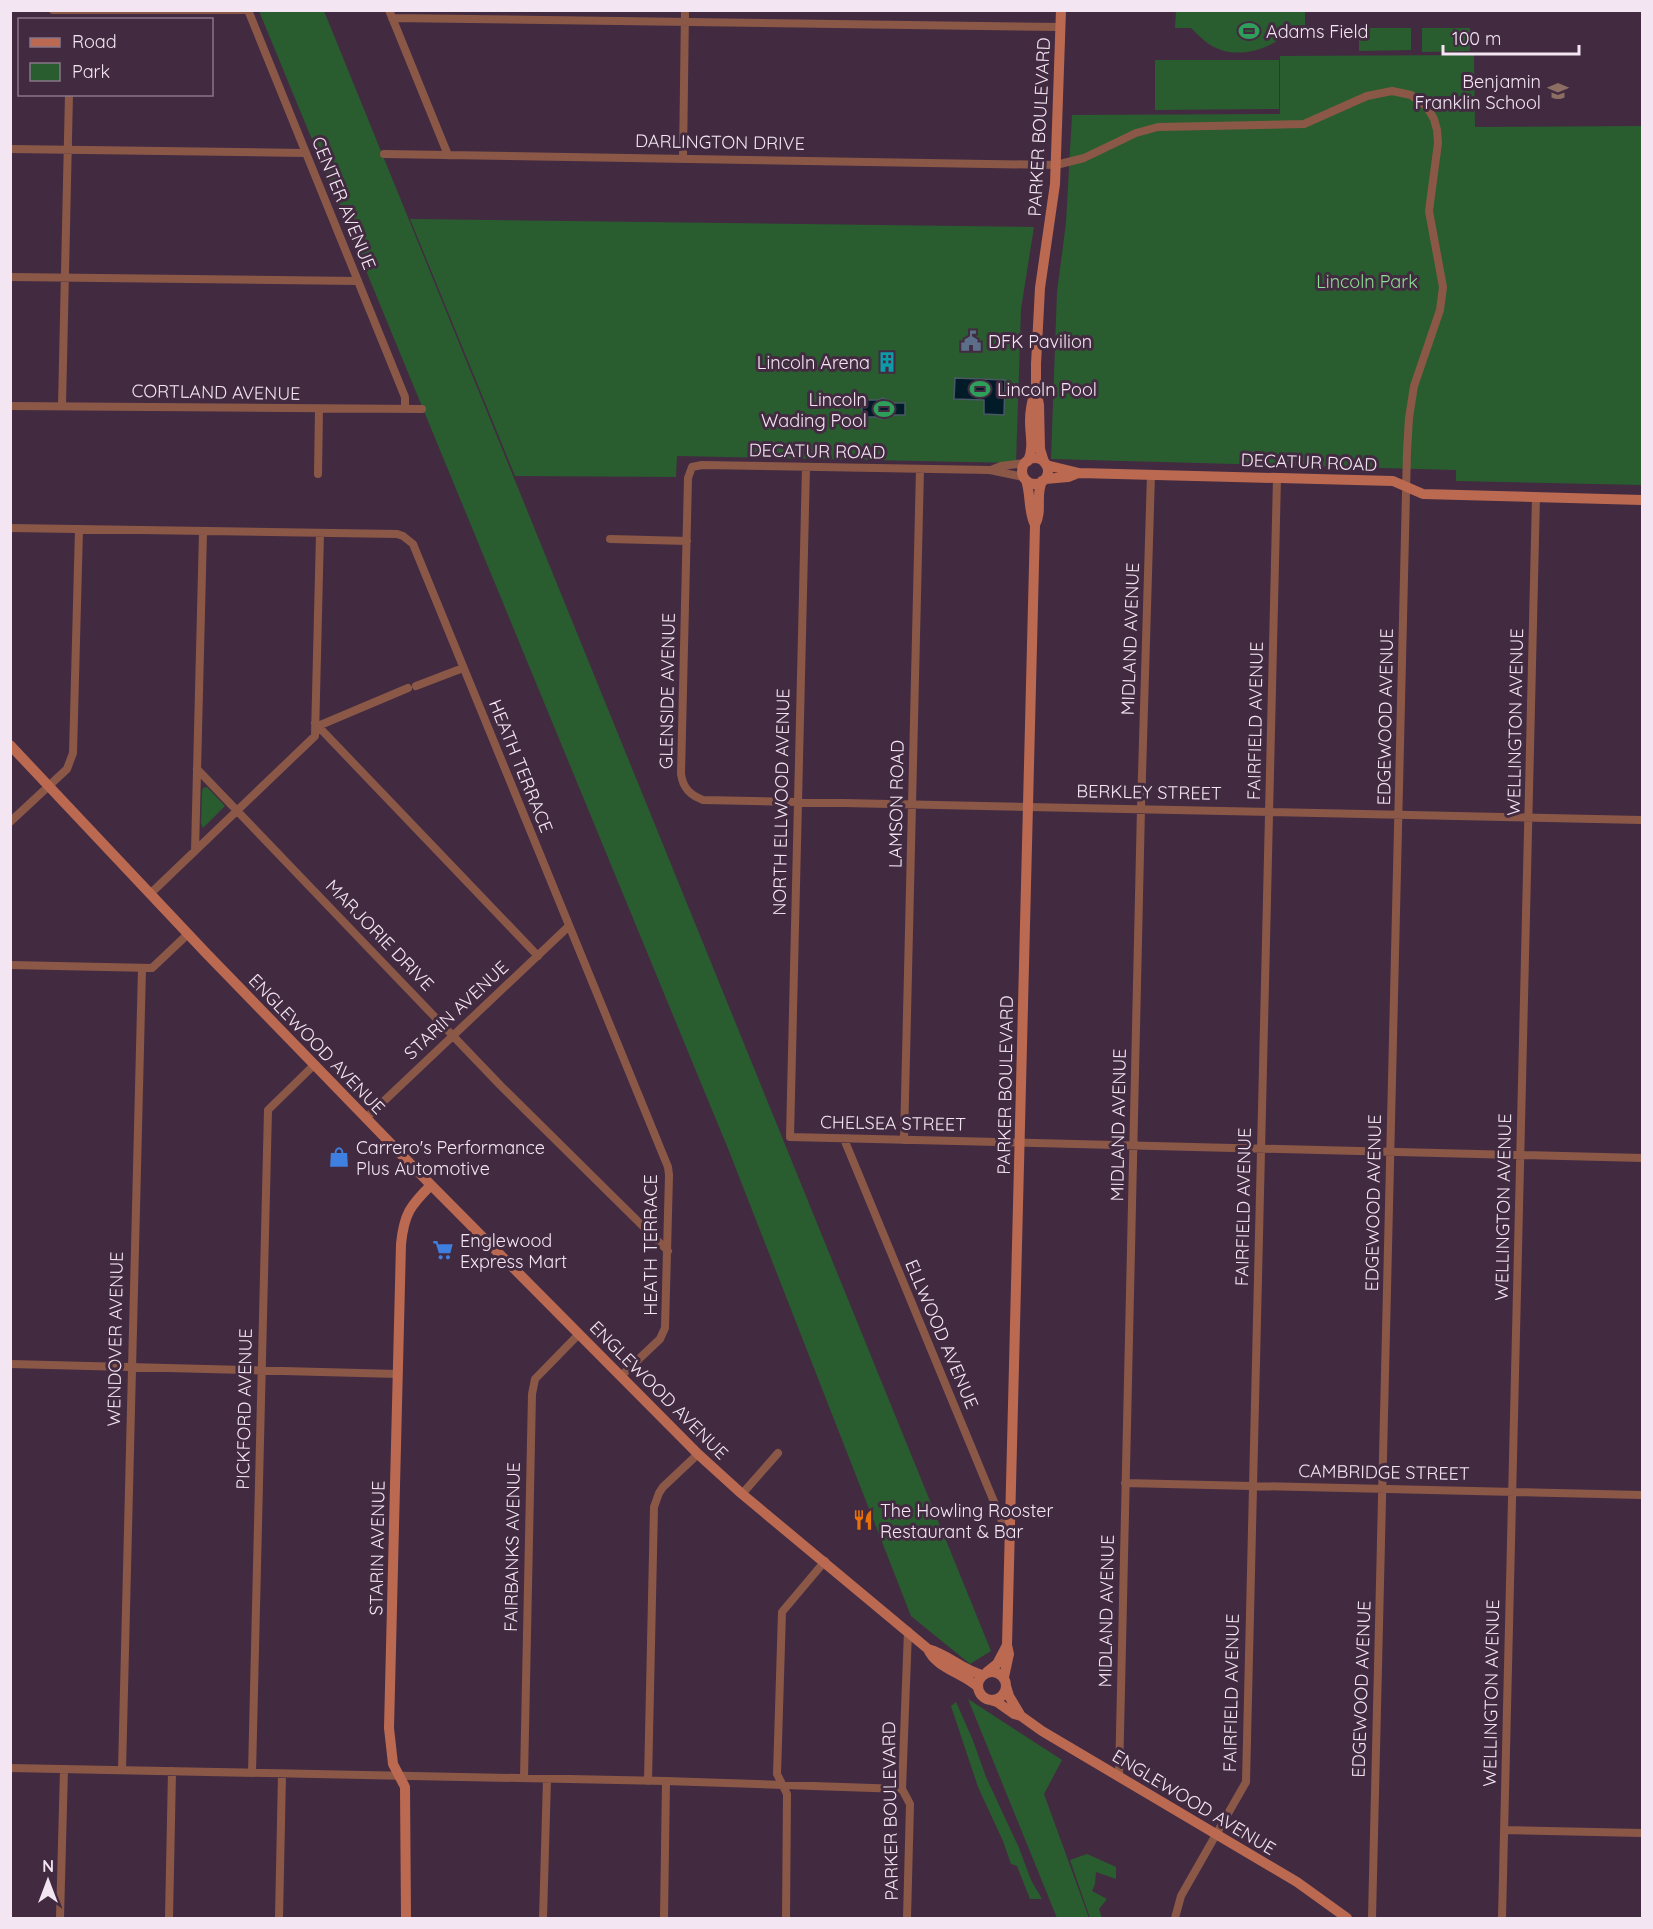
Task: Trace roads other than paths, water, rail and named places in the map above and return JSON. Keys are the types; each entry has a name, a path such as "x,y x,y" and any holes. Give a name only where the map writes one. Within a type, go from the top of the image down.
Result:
{"street":[{"path":"53,10 248,10"},
{"name":"CENTER AVENUE","path":"248,10 405,397 405,410"},
{"path":"683,158 685,10"},
{"name":"PARKER BOULEVARD","path":"1035,525 1031,517 1028,487 1022,470 1032,448 1030,411 1035,388 1040,288 1054,195 1061,10"},
{"path":"448,155 390,14 1061,27"},
{"name":"DARLINGTON DRIVE","path":"384,154 1056,165 1084,158 1136,132 1158,127 1304,124 1367,96 1392,91 1411,95 1427,108 1434,118 1437,130 1438,143 1429,211 1443,287 1440,310 1412,393 1407,489"},
{"path":"62,406 69,96"},
{"path":"10,149 306,153"},
{"path":"10,277 358,281"},
{"name":"PARKER BOULEVARD","path":"1005,1682 1009,1654 1007,1645 1035,525 1039,517 1038,494 1048,472 1040,449 1039,405 1035,388"},
{"name":"CORTLAND AVENUE","path":"10,406 422,409"},
{"path":"318,474 319,410"},
{"path":"1026,462 1038,459 1045,464"},
{"name":"DECATUR ROAD","path":"990,470 1026,462"},
{"name":"DECATUR ROAD","path":"1045,464 1079,473 1393,481 1423,494 1642,500"},
{"name":"DECATUR ROAD","path":"688,478 692,467 698,465 990,470 1024,478"},
{"name":"NORTH ELLWOOD AVENUE","path":"790,1137 806,467"},
{"name":"LAMSON ROAD","path":"904,1140 920,469"},
{"name":"DECATUR ROAD","path":"1044,480 1079,473"},
{"name":"MIDLAND AVENUE","path":"1119,1777 1151,474"},
{"name":"GLENSIDE AVENUE","path":"688,478 681,774 685,787 689,793 703,800 798,802"},
{"path":"1024,478 1035,484 1044,480"},
{"name":"FAIRFIELD AVENUE","path":"1175,1918 1180,1896 1246,1782 1277,478"},
{"name":"EDGEWOOD AVENUE","path":"1372,1918 1407,489"},
{"name":"WELLINGTON AVENUE","path":"1503,1918 1536,497"},
{"name":"HEATH TERRACE","path":"10,528 397,534 413,544 668,1167 666,1322 663,1334 622,1375"},
{"path":"10,822 67,769 73,753 79,529"},
{"path":"195,851 203,532"},
{"path":"150,894 315,736 320,533"},
{"path":"610,539 687,541"},
{"path":"317,725 463,668"},
{"path":"317,725 538,956"},
{"name":"ENGLEWOOD AVENUE","path":"10,745 188,934 431,1185 698,1454 742,1494 928,1648 938,1651 968,1671 996,1672 1005,1682 1009,1696 1022,1716 1042,1731 1297,1882 1347,1918"},
{"name":"MARJORIE DRIVE","path":"197,769 501,1086 668,1251"},
{"name":"BERKLEY STREET","path":"798,802 1642,820"},
{"name":"STARIN AVENUE","path":"366,1118 569,926"},
{"path":"10,965 152,968 188,934"},
{"name":"WENDOVER AVENUE","path":"122,1770 142,968"},
{"name":"PICKFORD AVENUE","path":"252,1773 268,1110 314,1065"},
{"name":"CHELSEA STREET","path":"790,1137 1642,1158"},
{"name":"ELLWOOD AVENUE","path":"844,1139 1010,1542"},
{"name":"STARIN AVENUE","path":"406,1918 405,1788 393,1764 389,1728 401,1244 408,1212 431,1185"},
{"name":"FAIRBANKS AVENUE","path":"524,1778 532,1394 536,1379 579,1334"},
{"path":"10,1364 398,1374"},
{"path":"742,1494 778,1453"},
{"path":"648,1781 654,1507 663,1487 698,1454"},
{"name":"CAMBRIDGE STREET","path":"1125,1483 1642,1494"},
{"path":"786,1918 787,1794 777,1774 782,1612 825,1561"},
{"name":"PARKER BOULEVARD","path":"907,1918 910,1804 902,1789 908,1631"},
{"path":"978,1687 985,1673 997,1664 1007,1645"},
{"name":"ENGLEWOOD AVENUE","path":"928,1648 931,1657 965,1677 978,1687 982,1696 1022,1716"},
{"path":"990,1700 999,1698 1005,1691 1005,1682"},
{"path":"10,1768 666,1781 902,1789"},
{"path":"60,1918 64,1769"},
{"path":"169,1918 172,1771"},
{"path":"279,1918 282,1774"},
{"path":"543,1918 546,1779"},
{"path":"664,1918 666,1781"},
{"path":"1504,1830 1642,1833"}],"water":[{"name":"Lincoln Pool","path":"955,378 1005,380 1004,415 984,414 984,400 954,399"},
{"name":"Lincoln Wading Pool","path":"883,398 893,403 905,403 905,415 891,415 883,419 862,417 862,400"}],"place":[{"name":"Adams Field","path":"1249,31"},
{"name":"Benjamin Franklin School","path":"1558,91"},
{"name":"DFK Pavilion","path":"971,341"},
{"name":"Lincoln Arena","path":"887,362"},
{"name":"Lincoln Pool","path":"980,389"},
{"name":"Lincoln Wading Pool","path":"884,409"},
{"name":"Carrero's Performance Plus Automotive","path":"339,1157"},
{"name":"Englewood Express Mart","path":"443,1250"},
{"name":"The Howling Rooster Restaurant & Bar","path":"863,1520"}],"park label":[{"name":"Lincoln Park","path":"1367,281"}]}
